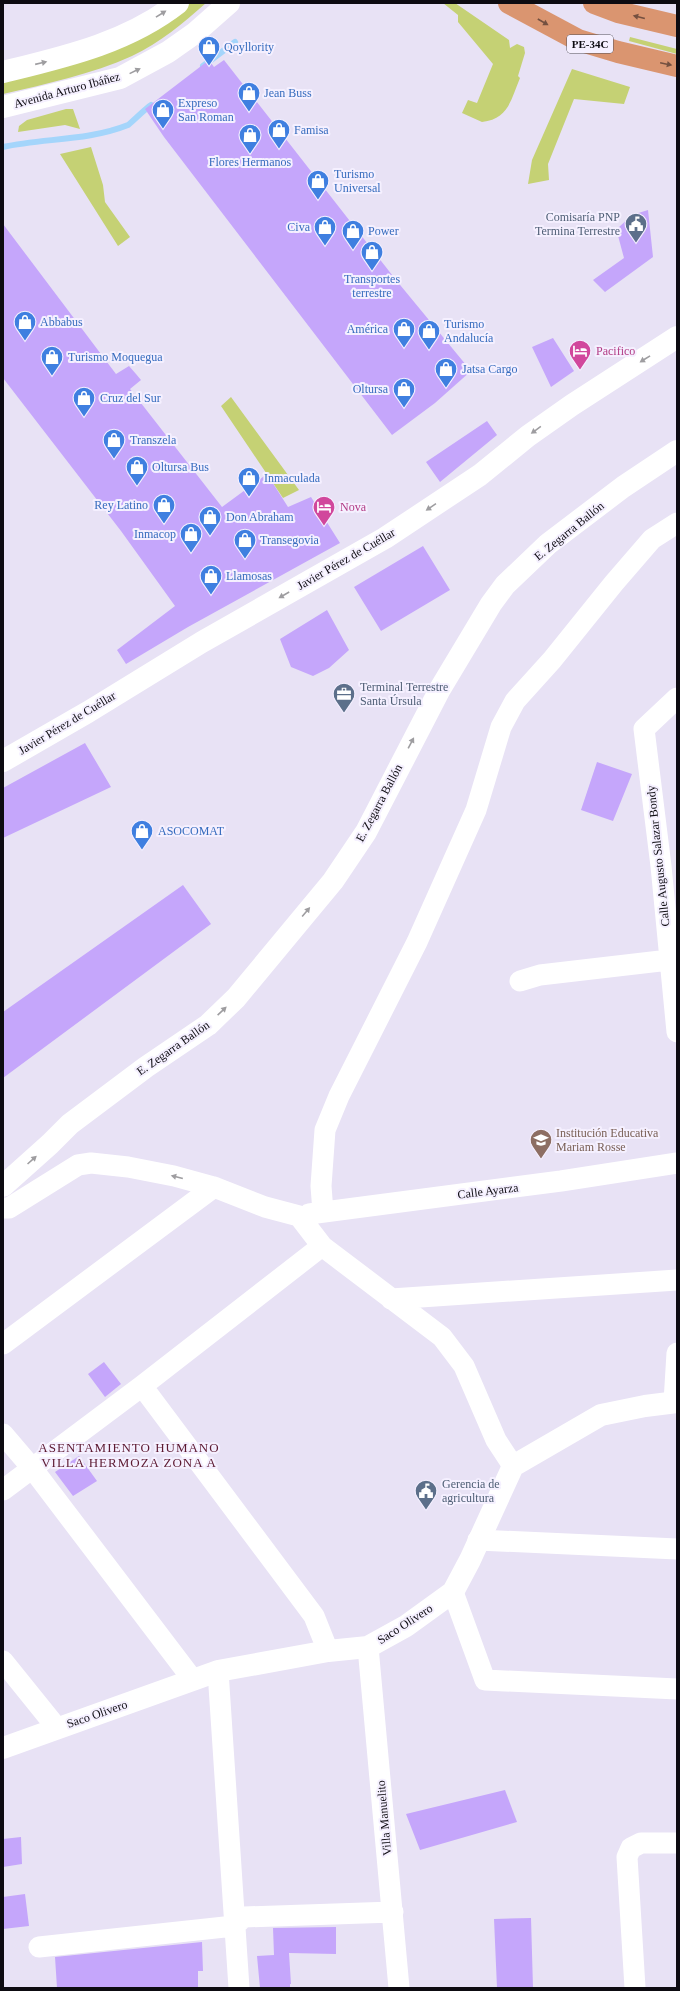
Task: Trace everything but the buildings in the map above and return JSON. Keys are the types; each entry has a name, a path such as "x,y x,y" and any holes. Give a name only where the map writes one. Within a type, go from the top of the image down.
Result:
{"highway":[{"name":"PE-34C","path":"509,3 578,40 618,52 677,66"},
{"path":"594,3 618,12 677,26"}],"street":[{"path":"3,72 72,55 110,41 150,21 178,3"},
{"name":"Avenida Arturo Ibáñez","path":"3,107 120,78 168,52 195,33 229,3"},
{"name":"Javier Pérez de Cuéllar","path":"3,762 202,642 385,538 480,475 572,404 677,337"},
{"name":"E. Zegarra Ballón","path":"3,1186 70,1124 146,1067 208,1025 236,998 332,881 366,832 440,689 491,604 505,585 548,544 623,487 677,451"},
{"path":"323,1212 321,1186 325,1130 339,1096 417,942 473,817 501,727 515,701 552,660 619,577 652,539 677,522"},
{"name":"Calle Augusto Salazar Bondy","path":"677,698 644,729 669,865 669,960 677,1032"},
{"path":"520,981 540,975 669,960"},
{"name":"Calle Ayarza","path":"299,1216 561,1181 677,1163"},
{"path":"3,1208 9,1208 66,1172 78,1165 84,1164 128,1167 159,1173 214,1187 265,1207 299,1216 322,1246 442,1337 464,1366 496,1440 513,1466 601,1416 644,1406 676,1402 677,1353"},
{"path":"3,1344 214,1187"},
{"path":"3,1490 142,1386 322,1246"},
{"path":"391,1299 677,1280"},
{"path":"142,1386 314,1616 328,1651"},
{"path":"3,1434 32,1468 193,1680"},
{"name":"Saco Olivero","path":"3,1748 218,1671 328,1651 368,1647 406,1626 453,1592 513,1466"},
{"path":"478,1540 677,1549"},
{"path":"453,1592 485,1680 677,1689"},
{"name":"Villa Manuelito","path":"368,1647 399,1988"},
{"path":"3,1661 57,1728"},
{"path":"218,1671 239,1988"},
{"path":"635,1988 627,1857 631,1848 641,1843 677,1843"},
{"path":"39,1947 234,1926 244,1917 393,1912"}],"green space":[{"path":"186,3 206,3 162,39 132,56 85,73 3,94 3,79"},
{"path":"443,3 455,3 509,40 510,48 517,44 524,47 525,53 518,76 520,78 508,107 498,117 482,122 462,113 468,100 477,103 493,64 458,22 458,15"},
{"path":"630,37 677,49 677,54 629,41"},
{"path":"572,69 630,87 624,104 574,99 548,164 549,180 528,184 532,160"},
{"path":"66,109 73,109 80,129 65,125 18,132 19,126 27,120"},
{"path":"91,147 103,185 105,202 130,237 118,246 60,154"},
{"path":"231,397 299,490 283,498 221,406"}],"waterway":[{"path":"203,66 235,42"},
{"path":"3,147 82,137 113,130 128,125 151,105"}],"place":[{"name":"Qoyllority","path":"209,66"},
{"name":"Jean Buss","path":"249,112"},
{"name":"Expreso San Roman","path":"163,130"},
{"name":"Famisa","path":"279,150"},
{"name":"Flores Hermanos","path":"250,154"},
{"name":"Turismo Universal","path":"318,200"},
{"name":"Comisaría PNP Termina Terrestre","path":"636,244"},
{"name":"Civa","path":"325,246"},
{"name":"Power","path":"353,250"},
{"name":"Transportes terrestre","path":"372,272"},
{"name":"Abbabus","path":"25,342"},
{"name":"América","path":"404,348"},
{"name":"Turismo Andalucía","path":"429,350"},
{"name":"Pacifico","path":"580,370"},
{"name":"Turismo Moquegua","path":"52,376"},
{"name":"Jatsa Cargo","path":"446,388"},
{"name":"Oltursa","path":"404,408"},
{"name":"Cruz del Sur","path":"84,418"},
{"name":"Transzela","path":"114,460"},
{"name":"Oltursa Bus","path":"137,486"},
{"name":"Inmaculada","path":"249,498"},
{"name":"Rey Latino","path":"164,524"},
{"name":"Nova","path":"324,526"},
{"name":"Don Abraham","path":"210,536"},
{"name":"Inmacop","path":"191,554"},
{"name":"Transegovia","path":"245,560"},
{"name":"Llamosas","path":"211,596"},
{"name":"Terminal Terrestre Santa Úrsula","path":"344,714"},
{"name":"ASOCOMAT","path":"142,850"},
{"name":"Institución Educativa Mariam Rosse","path":"541,1160"},
{"name":"Gerencia de agricultura","path":"426,1510"}],"district":[{"name":"ASENTAMIENTO HUMANO VILLA HERMOZA ZONA A","path":"129,1454"}]}
